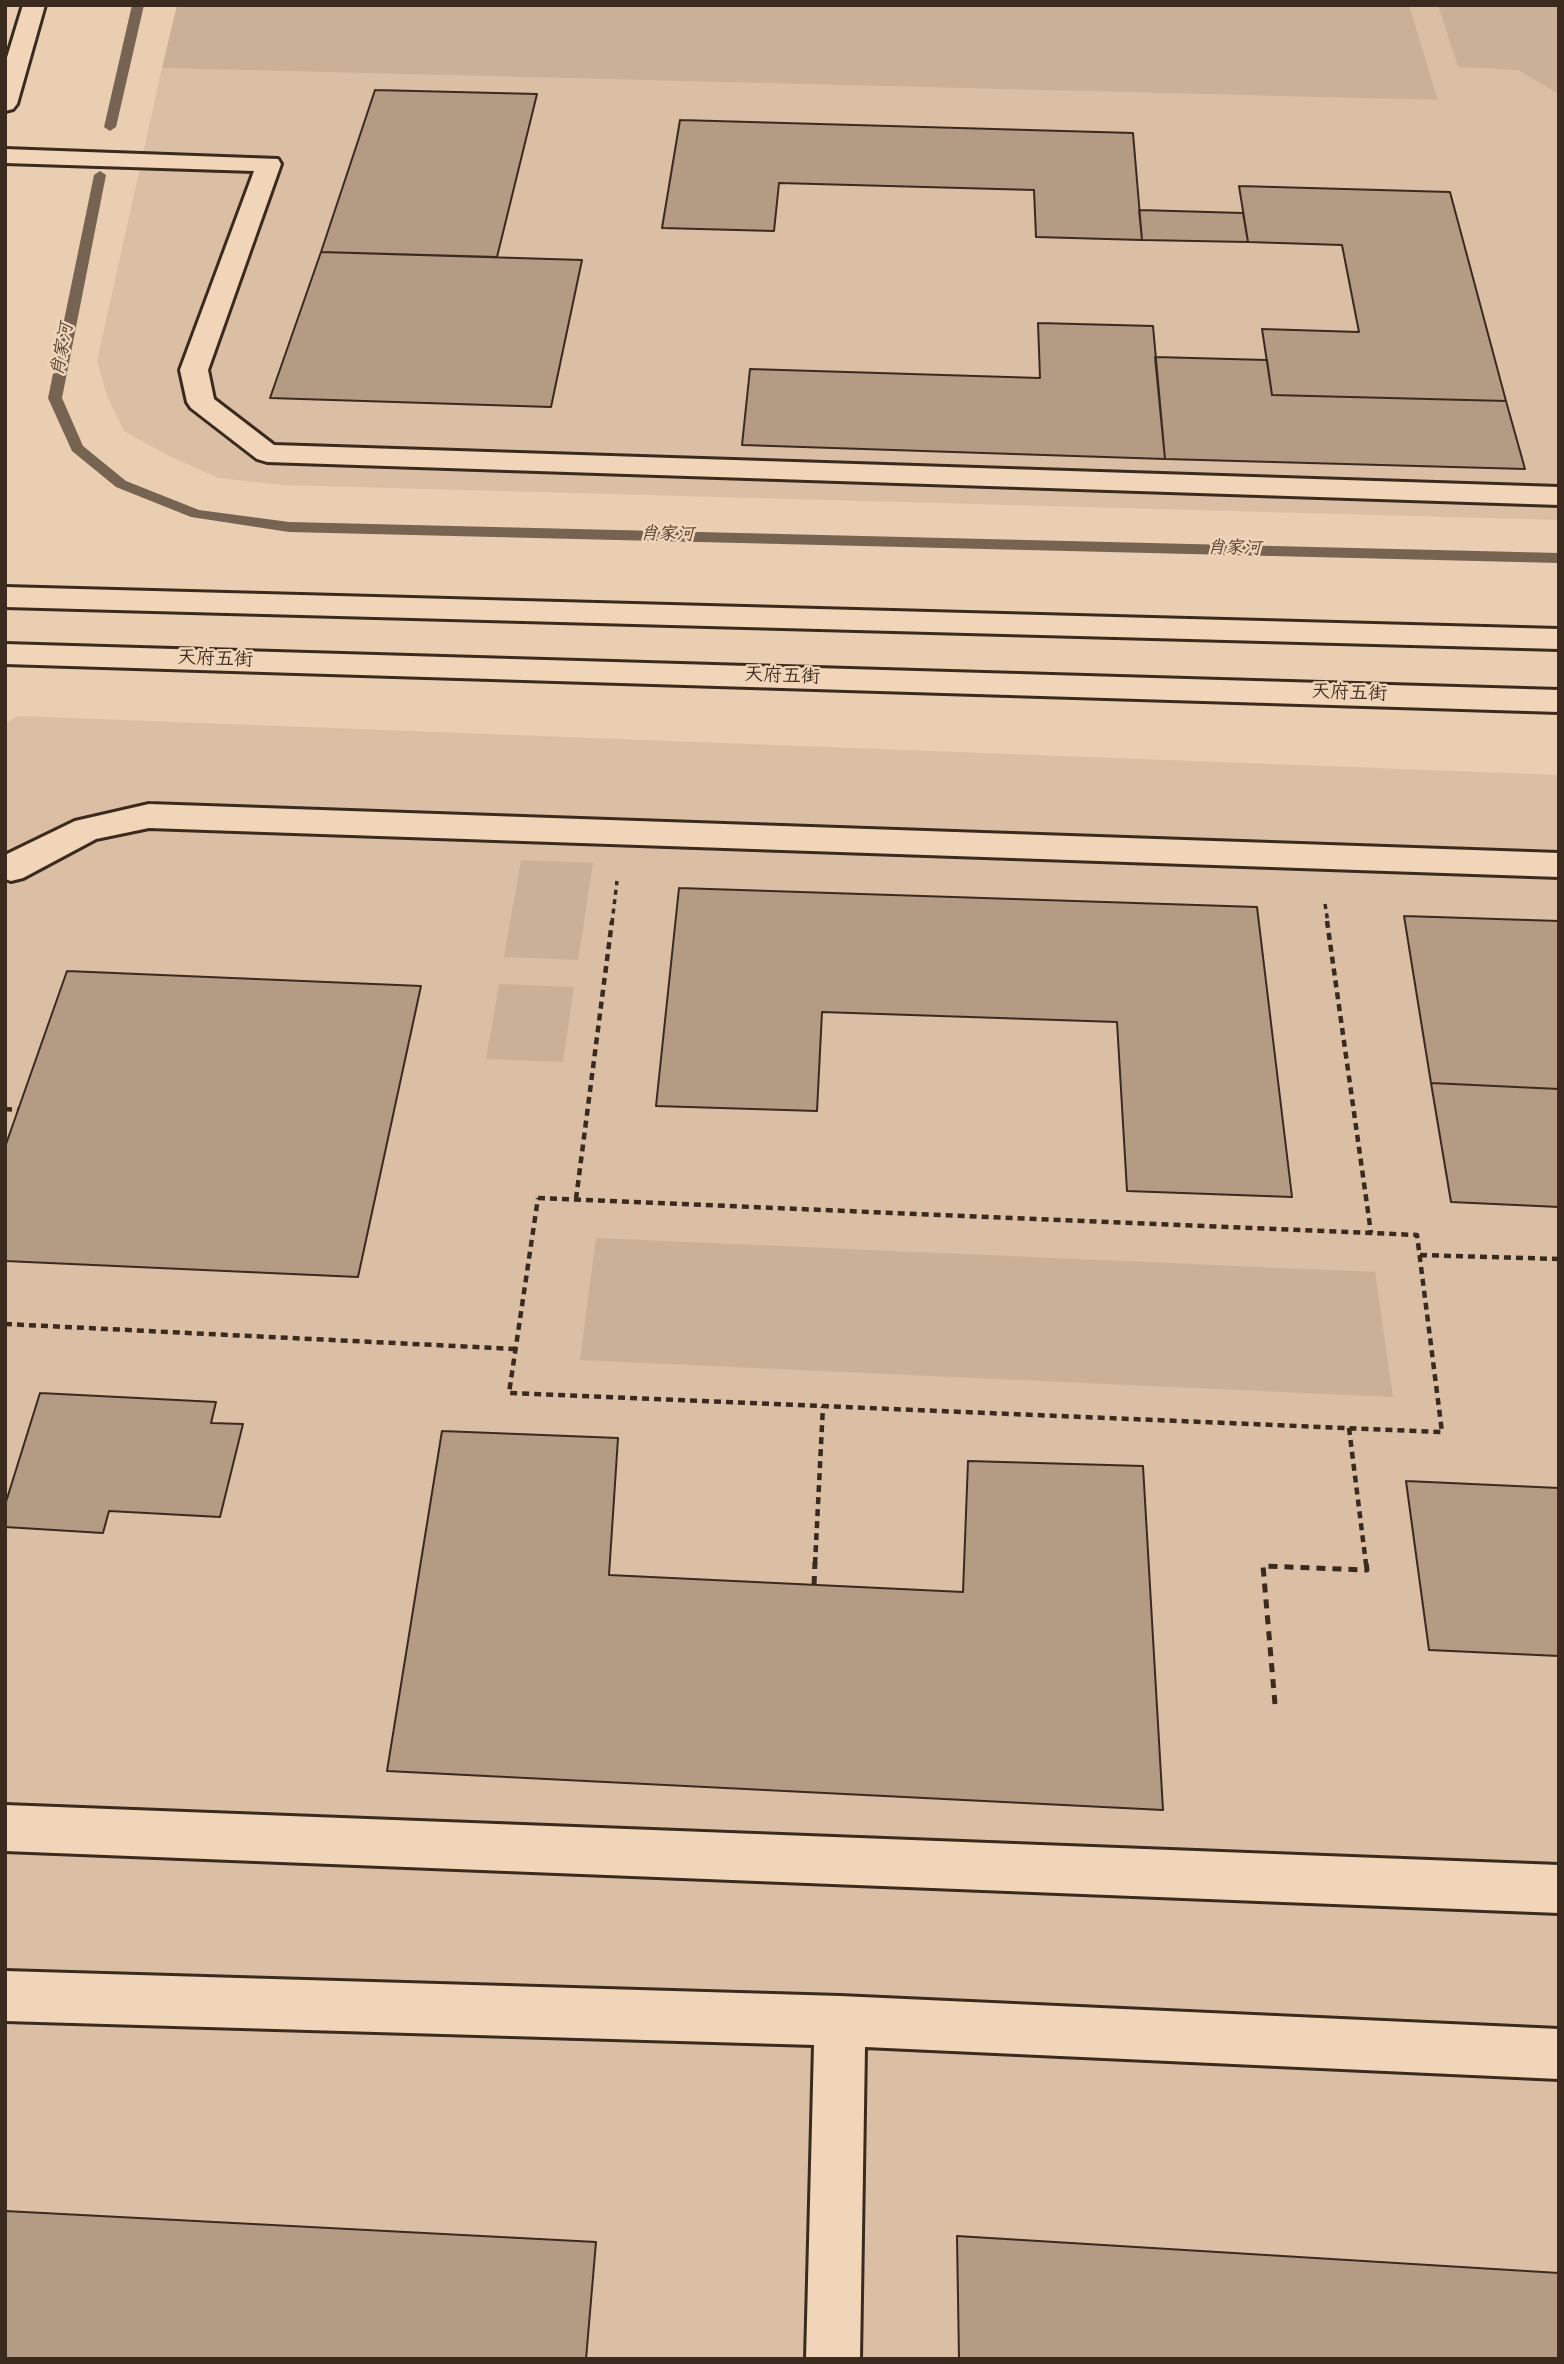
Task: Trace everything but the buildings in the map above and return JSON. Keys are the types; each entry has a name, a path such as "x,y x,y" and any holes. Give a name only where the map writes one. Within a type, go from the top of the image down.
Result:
{"street":[{"path":"5,104 34,5"},
{"path":"5,156 269,164 194,370 201,402 267,453 1559,496"},
{"path":"5,597 1559,639"},
{"name":"天府五街","path":"5,654 1559,701"},
{"path":"7,870 87,830 149,816 1559,865"},
{"path":"5,1828 1559,1889"},
{"path":"5,1996 840,2021 1559,2054"},
{"path":"833,2359 840,2021"}],"path":[{"path":"576,1199 623,832"},
{"path":"1318,856 1371,1233"},
{"path":"5,1109 18,1110"},
{"path":"538,1198 576,1199 1417,1235 1443,1432 509,1393 538,1198"},
{"path":"1420,1255 1559,1259"},
{"path":"5,1324 516,1349"},
{"path":"814,1585 823,1406"},
{"path":"1275,1704 1263,1566 1367,1570 1349,1428"}],"shaded area":[{"path":"177,5 1409,5 1438,100 162,68"},
{"path":"1409,5 1559,5 1559,520 282,485 219,478 169,456 124,431 107,396 97,361 162,68 1438,100"},
{"path":"1438,5 1559,5 1559,94 1518,70 1458,67"},
{"path":"17,716 1559,775 1559,2359 5,2359 5,724"},
{"path":"521,860 593,863 578,960 504,957"},
{"path":"499,984 574,987 563,1062 486,1059"},
{"path":"596,1238 1375,1272 1393,1397 580,1360"}],"waterway":[{"name":"肖家河","path":"110,127 138,5"},
{"name":"肖家河","path":"100,175 55,398 77,448 121,484 196,514 289,527 1559,558"}]}
